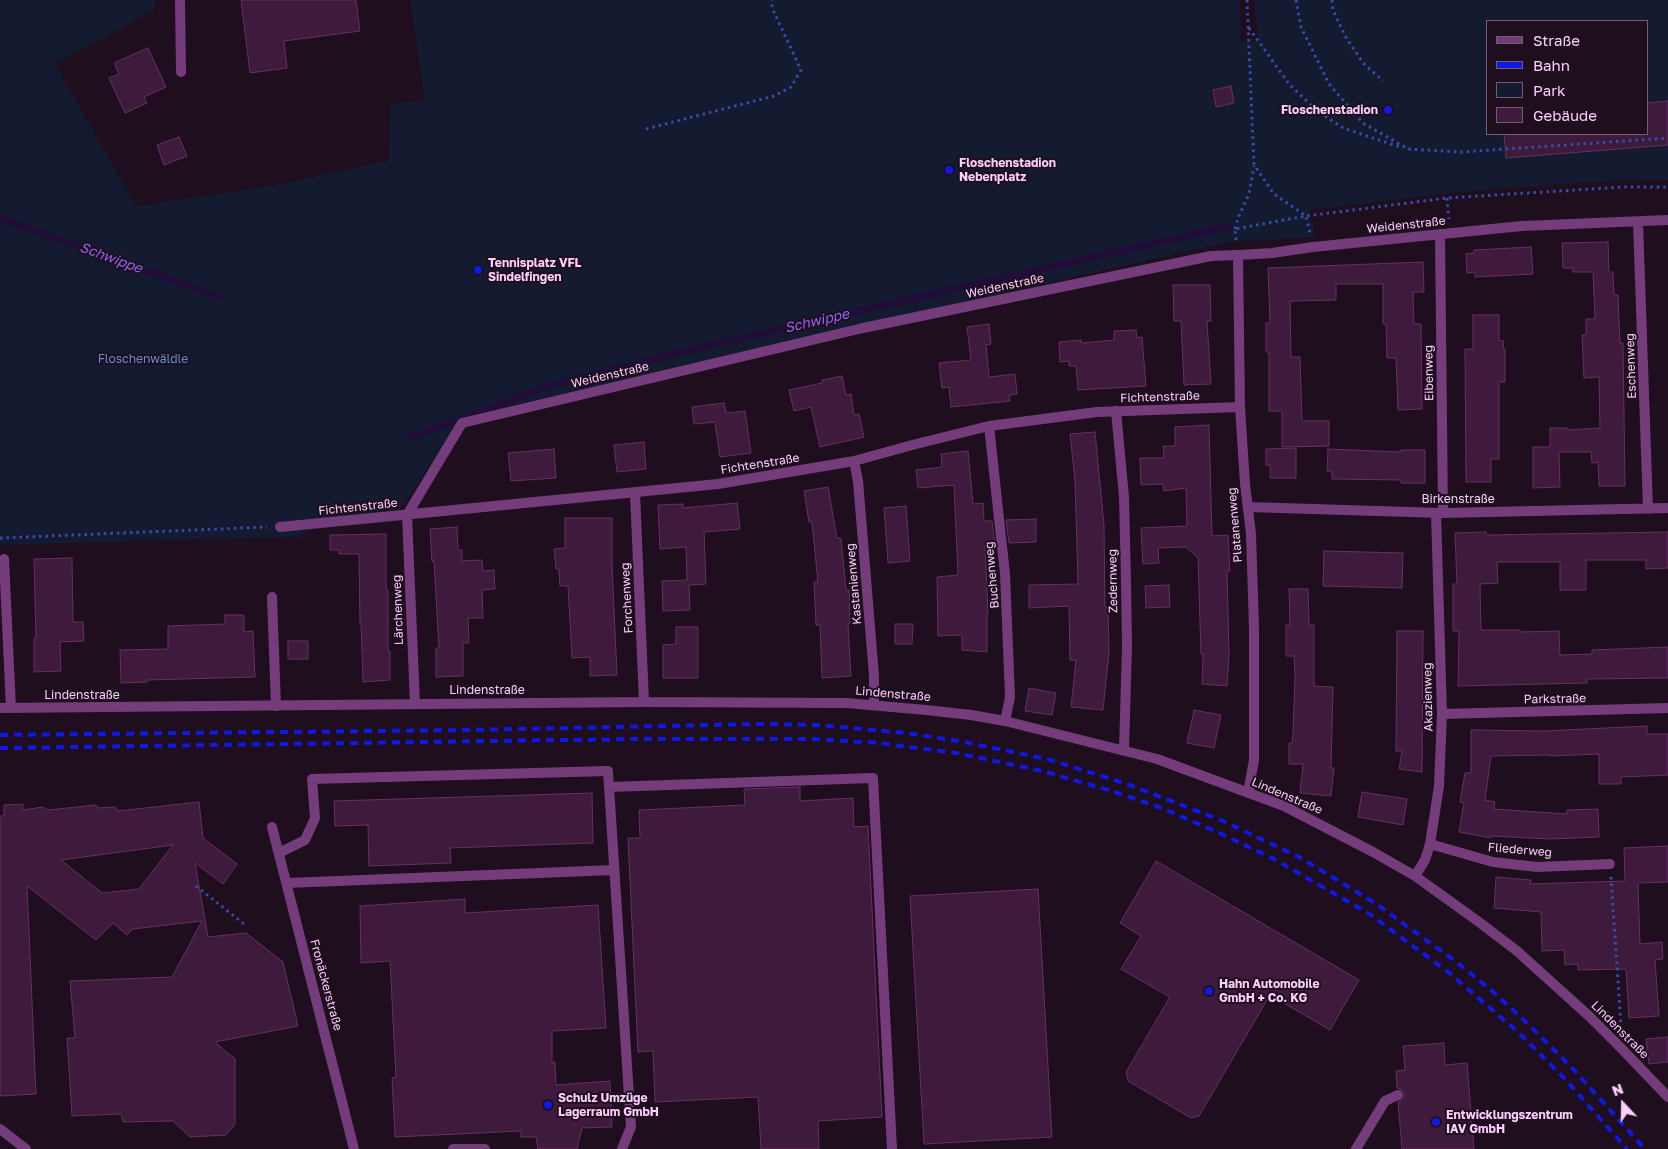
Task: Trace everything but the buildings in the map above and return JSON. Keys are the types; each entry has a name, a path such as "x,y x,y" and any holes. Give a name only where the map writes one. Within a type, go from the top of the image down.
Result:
{"street":[{"path":"180,0 181,72"},
{"name":"Weidenstraße","path":"406,514 462,423 863,328 1211,256 1272,253 1313,247 1522,226 1668,220"},
{"name":"Eschenweg","path":"1638,222 1648,509"},
{"name":"Eibenweg","path":"1440,234 1440,513"},
{"name":"Platanenweg","path":"1238,255 1240,407 1251,534 1254,628 1254,760 1248,793"},
{"name":"Fichtenstraße","path":"280,527 718,484 854,461 989,426 1116,411 1240,407"},
{"name":"Zedernweg","path":"1116,411 1124,497 1126,581 1127,647 1124,750"},
{"name":"Buchenweg","path":"989,426 1005,574 1010,697 1005,721"},
{"name":"Kastanienweg","path":"854,461 858,481 874,705"},
{"name":"Forchenweg","path":"635,492 644,702"},
{"name":"Birkenstraße","path":"1248,507 1440,513 1668,508"},
{"name":"Akazienweg","path":"1415,876 1425,860 1430,844 1440,786 1442,714 1440,513"},
{"name":"Lärchenweg","path":"406,514 415,704"},
{"path":"4,559 11,708"},
{"path":"272,597 276,706"},
{"name":"Lindenstraße","path":"0,708 644,702 847,703 971,715 1005,721 1157,759 1284,806 1321,824 1415,876 1517,951 1551,980 1622,1048 1668,1097"},
{"name":"Parkstraße","path":"1442,714 1668,708"},
{"path":"279,853 305,840 314,818 312,779 608,771 631,1127 622,1149"},
{"path":"609,787 872,778 883,1057 892,1149"},
{"name":"Fronäckerstraße","path":"272,828 354,1149"},
{"name":"Fliederweg","path":"1430,844 1493,862 1537,867 1610,864"},
{"path":"286,883 614,870"},
{"path":"1356,1149 1385,1101 1398,1095"},
{"path":"0,1130 26,1149"},
{"path":"453,1149 485,1149"}],"path":[{"path":"646,129 774,96 791,87 801,70 773,10 771,0"},
{"path":"1238,255 1235,229 1249,194 1254,166 1247,0"},
{"path":"1296,0 1301,27 1329,84 1363,123 1408,149"},
{"path":"1332,0 1334,10 1345,36 1363,63 1383,81"},
{"path":"1248,28 1289,84 1316,110 1343,128 1408,149 1462,152 1668,138"},
{"path":"1254,166 1274,194 1306,216 1313,247"},
{"path":"1235,229 1306,216 1447,198 1668,186"},
{"path":"0,538 280,527"},
{"path":"1610,864 1622,1048"},
{"path":"196,886 244,924"}],"green space":[{"name":"Floschenwäldle","path":"0,0 155,0 155,10 55,64 136,206 282,184 389,160 390,104 425,100 410,0 1240,0 1241,42 1258,41 1254,0 1668,0 1668,180 1592,182 1458,192 1318,209 1317,207 1310,210 1315,237 1229,242 462,417 401,508 309,527 299,537 0,545"}],"waterway":[{"name":"Schwippe","path":"0,218 222,298"},
{"name":"Schwippe","path":"410,438 548,386 689,350 1230,226"}],"railway":[{"path":"0,735 468,730 764,724 817,725 906,733 959,741 1047,759 1127,784 1223,821 1299,857 1375,903 1455,961 1491,990 1574,1070 1645,1149"},
{"path":"0,748 637,739 814,739 879,743 956,753 1043,771 1159,807 1215,831 1272,858 1368,913 1447,971 1518,1032 1565,1079 1627,1149"}],"place":[{"name":"Floschenstadion","path":"1388,110"},
{"name":"Floschenstadion Nebenplatz","path":"949,170"},
{"name":"Tennisplatz VFL Sindelfingen","path":"478,270"},
{"name":"Hahn Automobile GmbH + Co. KG","path":"1209,991"},
{"name":"Schulz Umzüge Lagerraum GmbH","path":"548,1105"},
{"name":"Entwicklungszentrum IAV GmbH","path":"1436,1122"}]}
